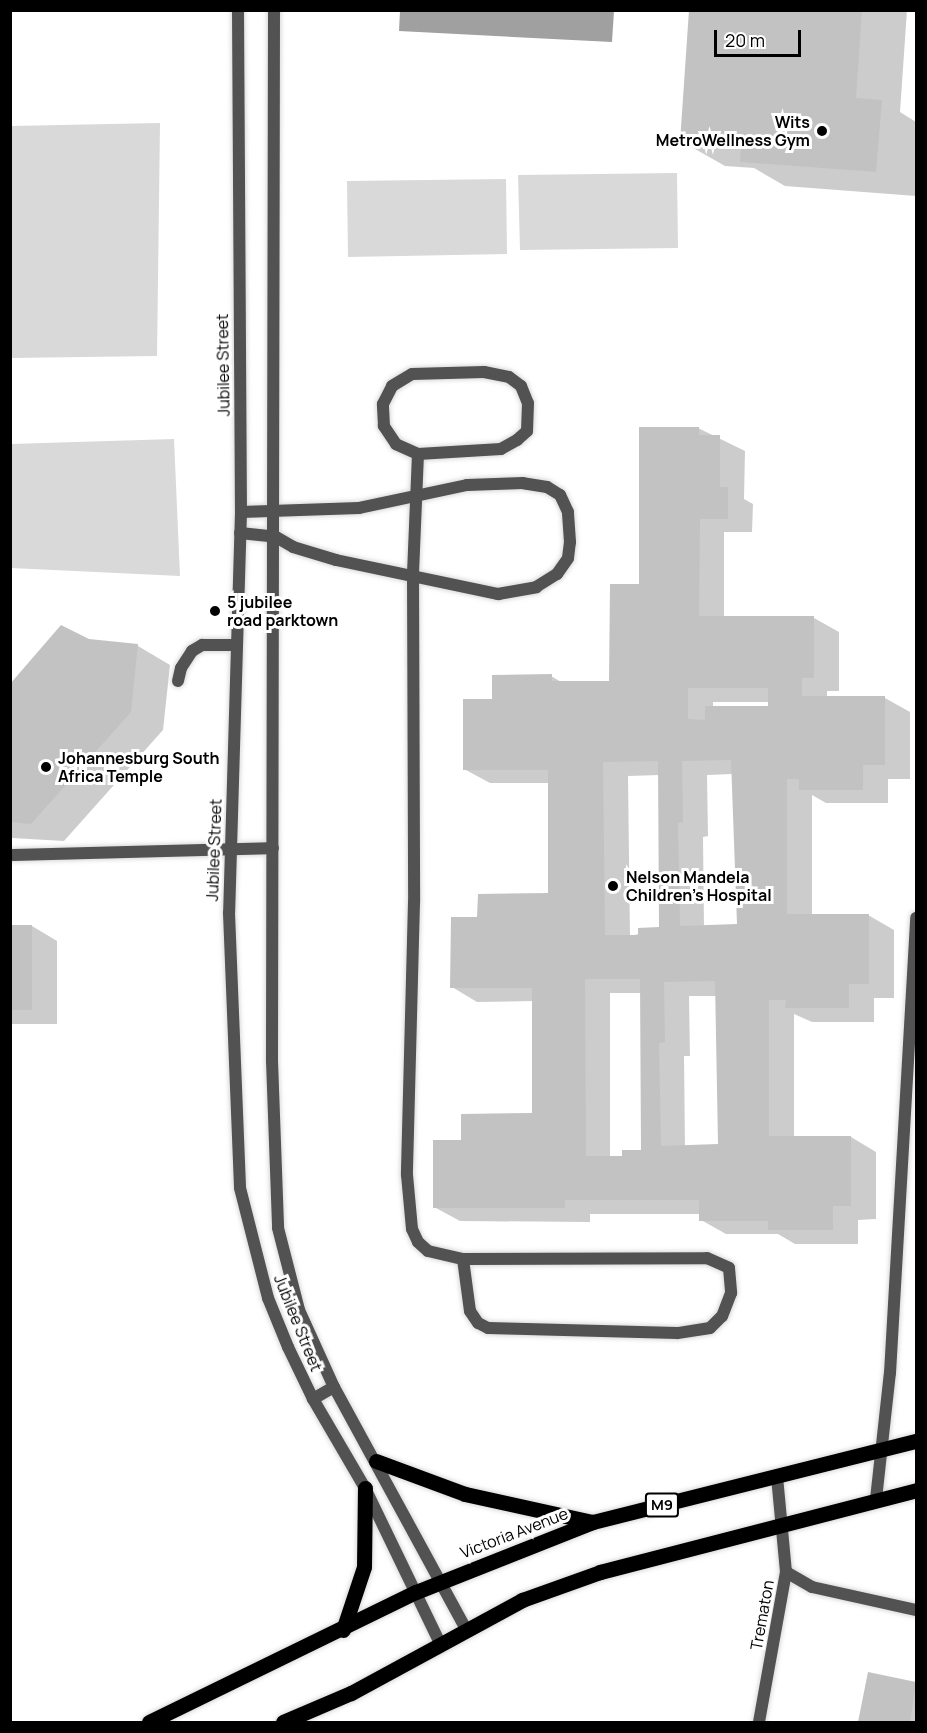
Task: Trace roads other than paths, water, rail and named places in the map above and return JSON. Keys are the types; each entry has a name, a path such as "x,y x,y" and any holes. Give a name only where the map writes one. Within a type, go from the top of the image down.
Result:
{"main road":[{"name":"Victoria Avenue","path":"148,1722 343,1630 416,1592 593,1522 916,1441"},
{"path":"376,1461 476,1497 593,1522"},
{"path":"343,1630 364,1567 365,1488"},
{"path":"283,1722 351,1693 522,1600 600,1572 916,1490"}],"street":[{"name":"Jubilee Street","path":"238,10 241,512 230,948 240,1188 268,1298 313,1399 365,1488 441,1645"},
{"name":"Jubilee Street","path":"274,10 276,537 273,1136 278,1228 299,1310 334,1387 467,1631"},
{"path":"484,372 509,377 521,386 528,403 527,431 517,440 501,449 418,454 396,444 384,426 383,404 392,386 412,374 484,372"},
{"path":"418,454 413,574 414,902 409,1216 418,1242 428,1251 463,1259 707,1258 729,1268 731,1293 722,1316 711,1328 688,1331 488,1328 477,1323 470,1311 463,1259"},
{"path":"240,533 276,537 313,554 498,594 536,587 557,574 568,558 570,542 568,512 560,495 547,487 523,483 467,485 359,508 276,508 241,512"},
{"path":"178,681 181,668 192,651 202,645 237,645"},
{"path":"10,855 273,848"},
{"path":"876,1499 890,1372 916,918"},
{"path":"313,1399 334,1387"},
{"name":"Trematon","path":"759,1722 786,1572 779,1525 777,1477"},
{"path":"786,1572 812,1587 916,1610"}],"place":[{"name":"Wits MetroWellness Gym","path":"822,131"},
{"name":"5 jubilee road parktown","path":"215,611"},
{"name":"Johannesburg South Africa Temple","path":"46,767"},
{"name":"Nelson Mandela Children's Hospital","path":"613,886"}]}
